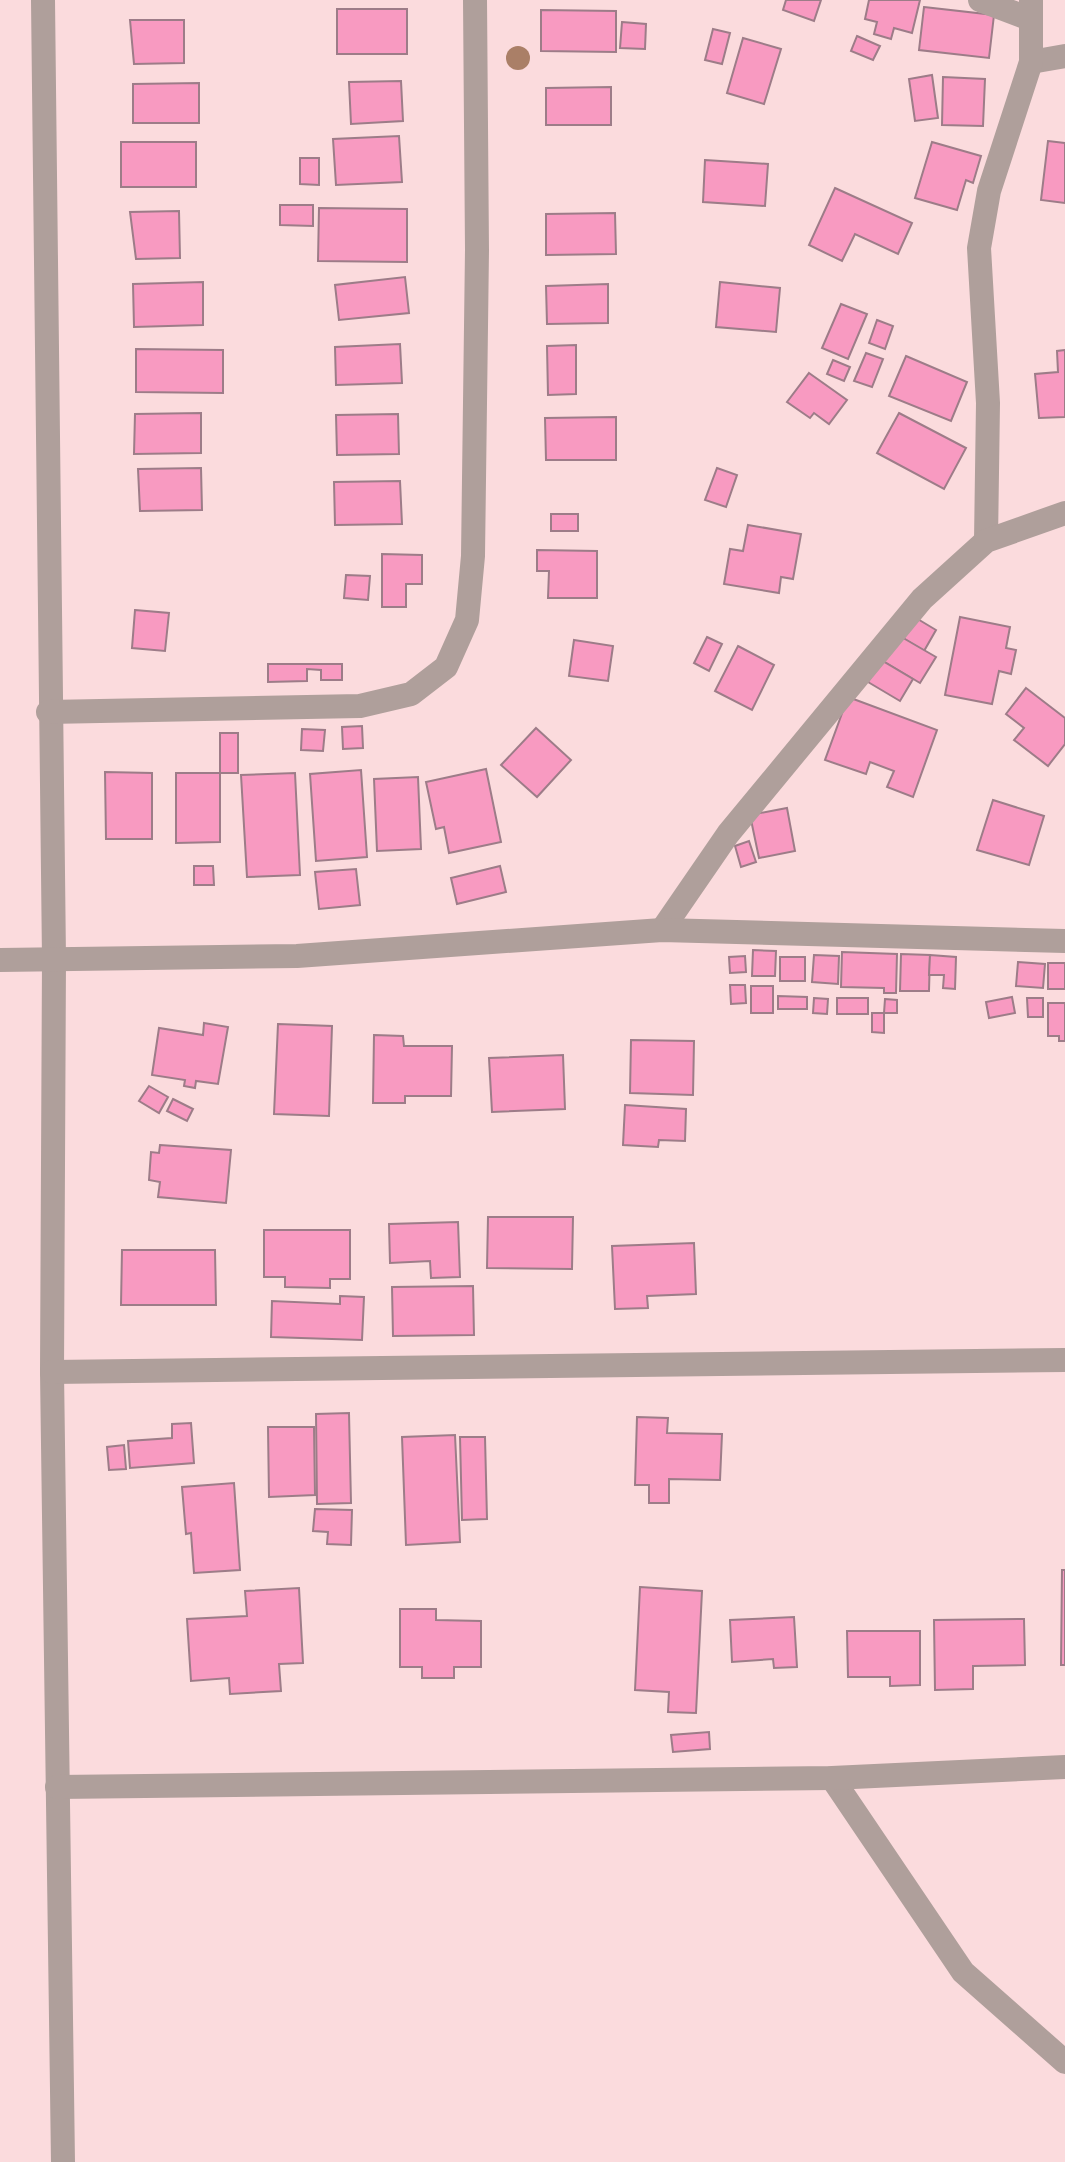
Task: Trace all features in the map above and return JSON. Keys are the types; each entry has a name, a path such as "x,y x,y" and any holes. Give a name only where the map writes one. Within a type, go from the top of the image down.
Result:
{"street":[{"path":"43,0 48,712 54,959 52,1372 63,2162"},
{"path":"48,712 360,706 411,694 446,667 467,620 473,556 477,250 475,0"},
{"path":"980,0 1031,9 1031,62 989,191 979,248 988,403 986,541"},
{"path":"1031,62 1065,56"},
{"path":"662,930 728,834 789,756 922,599 986,541 1065,513"},
{"path":"0,960 366,953 662,930 1065,941"},
{"path":"52,1372 1065,1360"},
{"path":"57,1787 832,1778 1065,1767"},
{"path":"832,1778 963,1972 1065,2062"}],"building":[{"path":"786,0 821,0 814,21 783,10"},
{"path":"869,0 920,0 912,33 894,28 891,39 874,34 877,22 865,19"},
{"path":"924,7 994,15 989,58 919,50"},
{"path":"337,9 407,9 407,54 337,54"},
{"path":"541,10 616,11 616,52 541,51"},
{"path":"130,20 184,20 184,63 134,64"},
{"path":"622,22 646,24 645,49 620,48"},
{"path":"713,29 730,33 722,64 705,60"},
{"path":"857,36 880,46 873,60 851,51"},
{"path":"743,38 781,49 764,104 727,93"},
{"path":"932,75 938,118 915,121 909,79"},
{"path":"943,77 985,79 983,126 942,125"},
{"path":"401,81 403,121 351,124 349,82"},
{"path":"199,83 199,123 133,123 133,84"},
{"path":"611,87 611,125 546,125 546,88"},
{"path":"399,136 402,182 336,185 333,139"},
{"path":"1048,141 1065,143 1065,203 1041,200"},
{"path":"121,142 196,142 196,187 121,187"},
{"path":"932,142 981,156 973,183 966,180 957,210 915,198"},
{"path":"300,158 319,158 319,185 300,184"},
{"path":"705,160 768,164 765,206 703,202"},
{"path":"835,188 912,223 898,254 855,234 842,261 809,245"},
{"path":"280,205 313,205 313,226 280,225"},
{"path":"319,208 407,209 407,262 318,261"},
{"path":"179,211 180,258 136,259 130,212"},
{"path":"615,213 616,254 546,255 546,214"},
{"path":"405,277 409,313 339,320 335,285"},
{"path":"203,282 203,325 134,327 133,284"},
{"path":"720,282 780,288 776,332 716,327"},
{"path":"608,284 608,323 547,324 546,286"},
{"path":"841,304 867,314 848,359 822,348"},
{"path":"877,320 893,326 885,349 869,343"},
{"path":"400,344 402,383 336,385 335,347"},
{"path":"576,345 576,394 548,395 547,346"},
{"path":"136,349 223,350 223,393 136,392"},
{"path":"1065,350 1065,417 1039,418 1035,374 1058,372 1057,351"},
{"path":"866,353 883,359 872,387 854,381"},
{"path":"906,356 967,382 951,421 889,396"},
{"path":"833,360 850,367 844,381 827,374"},
{"path":"809,373 847,400 829,424 814,413 810,418 787,402"},
{"path":"201,413 201,453 134,454 135,414"},
{"path":"899,413 966,448 944,489 877,453"},
{"path":"398,414 399,454 337,455 336,415"},
{"path":"616,417 616,460 546,460 545,418"},
{"path":"201,468 202,510 140,511 138,469"},
{"path":"717,468 737,475 726,507 705,500"},
{"path":"400,481 402,524 335,525 334,482"},
{"path":"551,514 578,514 578,531 551,531"},
{"path":"748,525 801,534 793,579 781,577 779,593 724,584 730,549 743,551"},
{"path":"537,550 597,551 597,598 548,598 549,571 537,571"},
{"path":"382,554 422,555 422,584 406,584 406,607 382,607"},
{"path":"346,575 370,576 368,600 344,598"},
{"path":"135,610 169,613 165,651 132,648"},
{"path":"911,615 936,630 924,651 898,635"},
{"path":"960,617 1010,627 1006,648 1016,650 1011,674 999,671 992,704 945,695"},
{"path":"898,635 936,657 920,683 883,661"},
{"path":"707,637 722,644 709,671 694,663"},
{"path":"574,640 613,646 608,681 569,676"},
{"path":"738,646 774,665 752,710 715,691"},
{"path":"881,660 913,679 900,701 868,682"},
{"path":"268,664 342,664 342,680 321,680 321,670 307,669 307,681 268,682"},
{"path":"1026,688 1065,718 1065,744 1048,766 1014,740 1024,728 1006,714"},
{"path":"848,697 937,730 913,797 887,787 894,771 870,762 866,774 825,760"},
{"path":"362,726 363,748 343,749 342,727"},
{"path":"536,728 571,760 537,797 501,765"},
{"path":"302,729 325,730 323,751 301,750"},
{"path":"220,733 238,733 238,773 220,773"},
{"path":"486,769 501,842 449,853 444,827 436,829 426,782"},
{"path":"361,770 367,857 316,861 310,774"},
{"path":"105,772 152,773 152,839 106,839"},
{"path":"176,773 220,773 220,842 176,843"},
{"path":"295,773 300,875 247,877 241,775"},
{"path":"418,777 421,849 377,851 374,779"},
{"path":"993,800 1044,816 1029,865 977,850"},
{"path":"787,808 795,851 759,858 750,815"},
{"path":"749,841 756,862 741,867 735,846"},
{"path":"194,866 213,866 214,885 194,885"},
{"path":"500,866 506,892 457,904 451,878"},
{"path":"356,869 360,905 319,909 315,872"},
{"path":"753,950 776,951 775,976 752,976"},
{"path":"842,952 897,954 896,993 884,993 884,988 841,987"},
{"path":"901,954 930,955 929,991 900,991"},
{"path":"814,955 839,956 838,984 812,982"},
{"path":"930,955 956,957 955,989 943,988 944,975 929,975"},
{"path":"745,956 746,972 730,973 729,957"},
{"path":"780,957 805,957 805,981 780,981"},
{"path":"1018,962 1045,964 1043,988 1016,986"},
{"path":"1048,963 1065,963 1065,989 1048,989"},
{"path":"730,985 745,985 746,1003 731,1004"},
{"path":"751,986 773,986 773,1013 751,1013"},
{"path":"778,996 807,997 807,1009 778,1009"},
{"path":"1012,997 1015,1013 989,1018 986,1002"},
{"path":"814,998 828,999 827,1014 813,1013"},
{"path":"837,998 868,998 868,1014 837,1014"},
{"path":"1027,998 1043,998 1043,1017 1028,1017"},
{"path":"885,999 897,1000 897,1013 884,1013"},
{"path":"1048,1003 1065,1003 1065,1041 1059,1041 1059,1036 1048,1036"},
{"path":"872,1013 884,1013 884,1033 872,1032"},
{"path":"204,1023 228,1027 218,1084 196,1081 195,1088 184,1086 185,1080 152,1075 159,1028 203,1035"},
{"path":"278,1024 332,1026 329,1116 274,1114"},
{"path":"374,1035 403,1036 404,1046 452,1046 451,1096 405,1096 405,1103 373,1103"},
{"path":"631,1040 694,1041 693,1095 630,1093"},
{"path":"563,1055 565,1109 492,1112 489,1058"},
{"path":"149,1086 168,1097 159,1113 139,1101"},
{"path":"173,1099 193,1109 187,1121 167,1111"},
{"path":"625,1105 686,1109 685,1141 659,1140 658,1147 623,1145"},
{"path":"160,1145 231,1150 226,1203 158,1197 160,1182 149,1180 151,1152 159,1153"},
{"path":"488,1217 573,1217 572,1269 487,1268"},
{"path":"458,1222 460,1277 431,1278 430,1261 390,1263 389,1224"},
{"path":"264,1230 350,1230 350,1279 330,1279 330,1288 285,1287 285,1277 264,1277"},
{"path":"694,1243 696,1294 647,1296 648,1308 615,1309 612,1246"},
{"path":"122,1250 215,1250 216,1305 121,1305"},
{"path":"473,1286 474,1335 393,1336 392,1287"},
{"path":"340,1296 364,1297 362,1340 271,1337 272,1301 340,1304"},
{"path":"349,1413 351,1503 317,1504 316,1414"},
{"path":"637,1417 668,1418 667,1433 722,1434 720,1480 669,1479 669,1503 649,1503 649,1485 635,1485"},
{"path":"191,1423 194,1463 130,1468 128,1441 172,1438 172,1424"},
{"path":"268,1427 314,1427 315,1495 269,1497"},
{"path":"455,1435 460,1542 406,1545 402,1437"},
{"path":"460,1437 485,1437 487,1519 462,1520"},
{"path":"124,1445 126,1469 109,1470 107,1447"},
{"path":"234,1483 240,1570 194,1573 191,1533 186,1534 182,1487"},
{"path":"315,1509 352,1510 351,1545 327,1544 328,1532 313,1531"},
{"path":"1062,1570 1065,1570 1065,1665 1061,1665"},
{"path":"640,1587 702,1591 696,1713 668,1712 669,1692 635,1690"},
{"path":"299,1588 303,1663 279,1664 281,1691 230,1694 229,1678 191,1681 187,1619 247,1616 245,1591"},
{"path":"400,1609 436,1609 436,1620 481,1621 481,1667 454,1667 454,1678 422,1678 422,1667 400,1667"},
{"path":"794,1617 797,1667 774,1668 773,1659 732,1662 730,1620"},
{"path":"1024,1619 1025,1665 973,1666 973,1689 935,1690 934,1620"},
{"path":"847,1631 920,1631 920,1685 890,1686 890,1677 848,1677"},
{"path":"709,1732 710,1749 673,1752 671,1735"}]}
